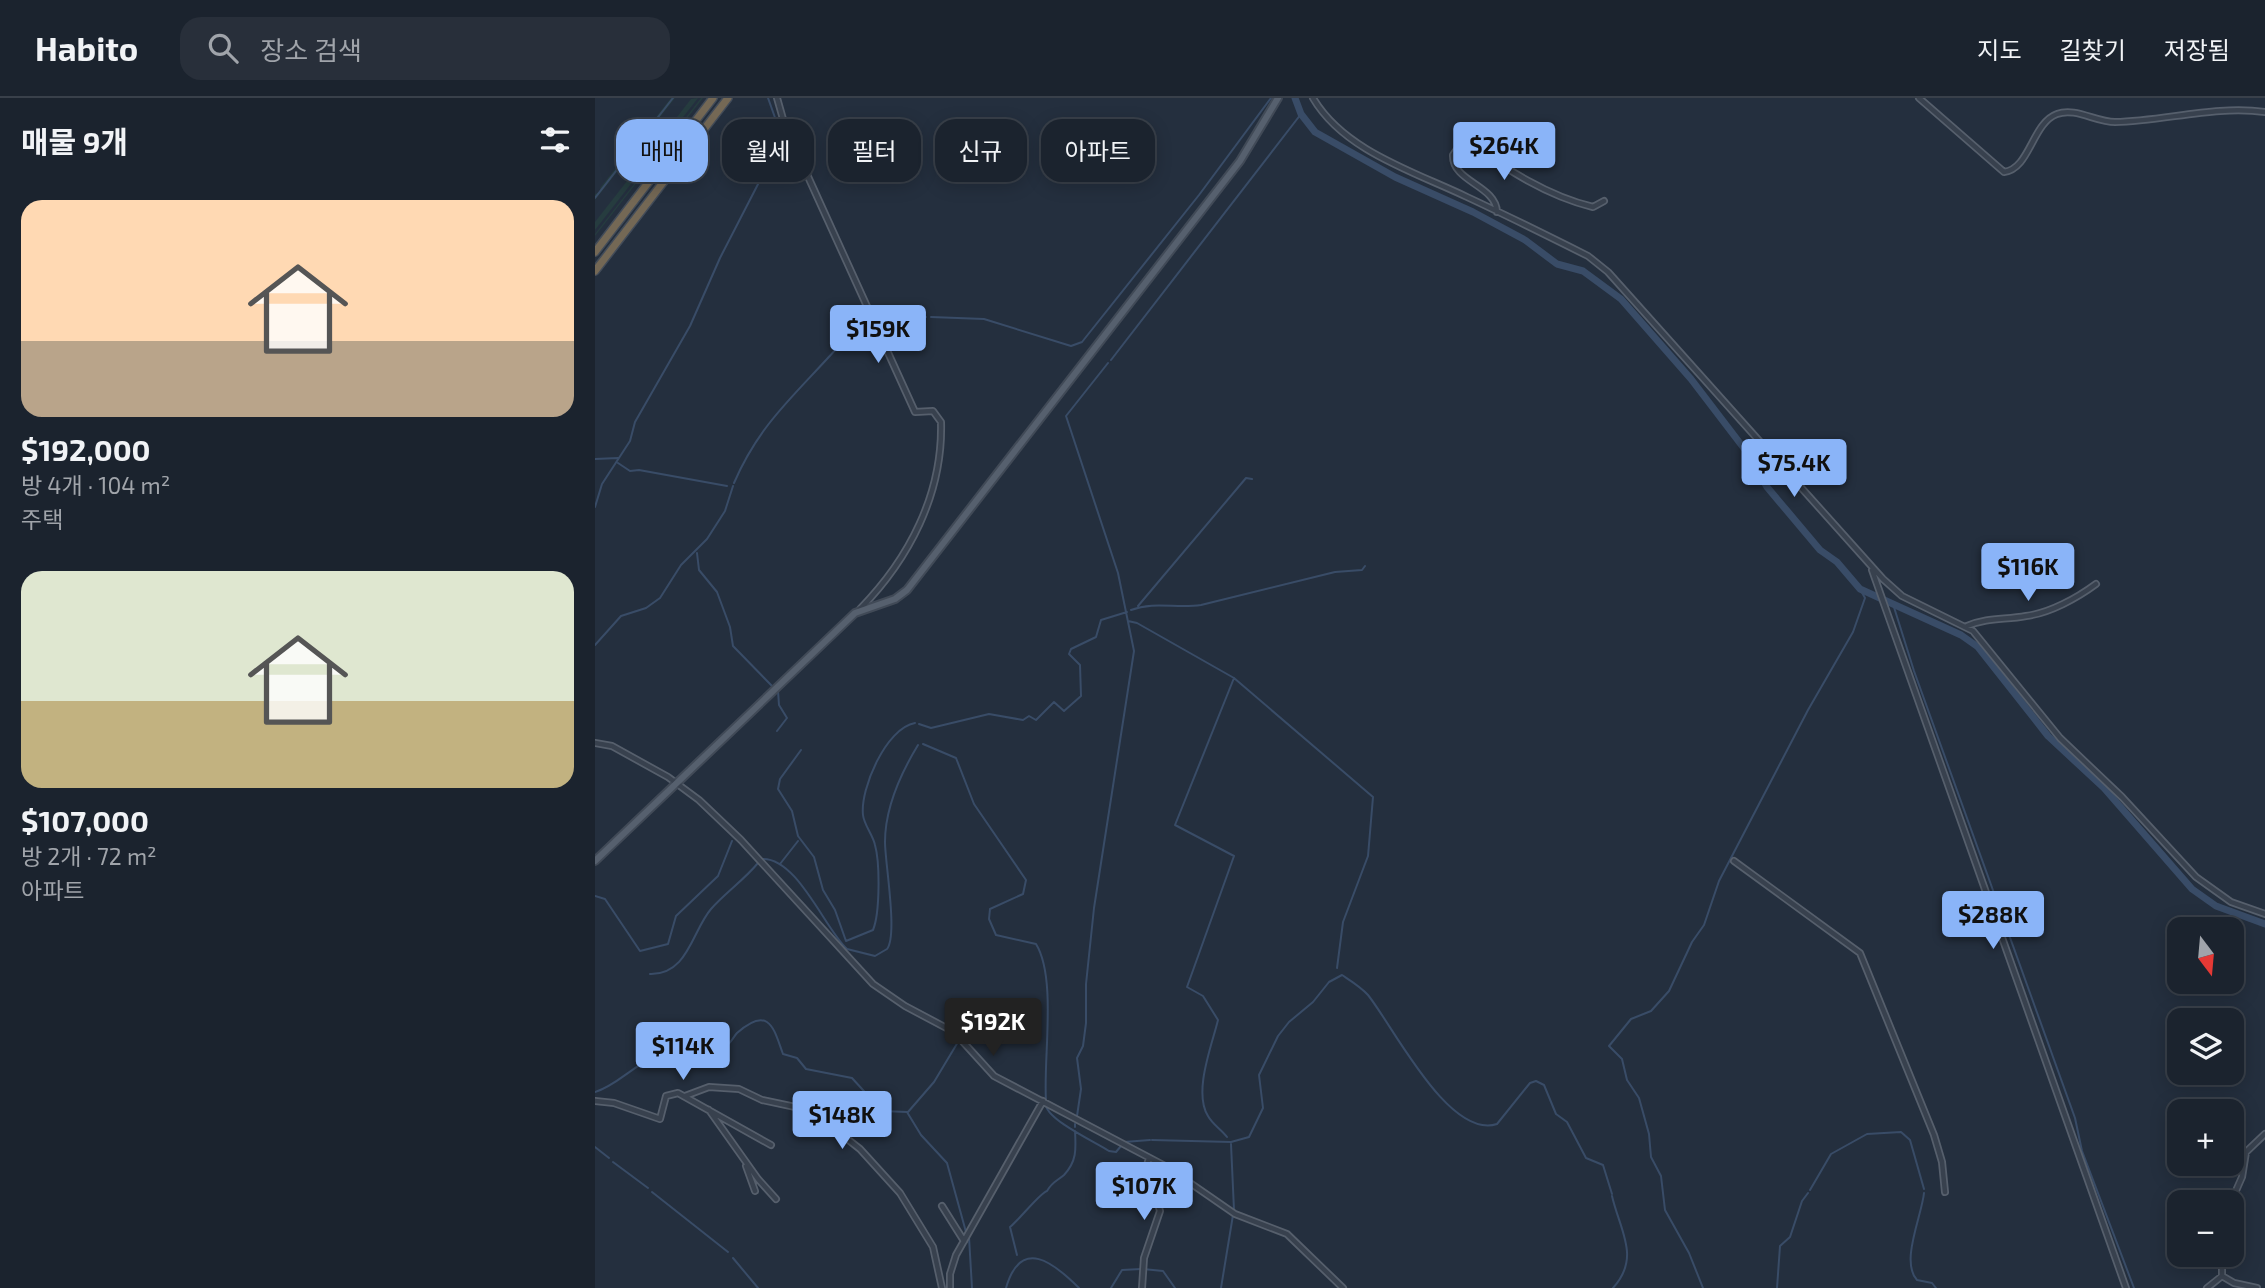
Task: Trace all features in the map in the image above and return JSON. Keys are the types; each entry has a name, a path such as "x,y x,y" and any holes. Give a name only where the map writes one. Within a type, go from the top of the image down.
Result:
{"highway":[{"path":"595,251 713,98"},
{"path":"595,271 728,98"}],"main road":[{"path":"595,861 860,609 895,599 907,590 1240,161 1278,98"}],"street":[{"path":"777,98 785,126 915,412 933,411 941,422 932,490 925,518 883,585 860,609"},
{"path":"1313,98 1324,115 1338,128 1395,165 1588,256 1608,272 1871,567 1902,596 1967,626 2060,738 2122,797 2196,877 2231,902 2265,915"},
{"path":"1919,98 1929,110 2004,173 2016,167 2047,120 2057,114 2073,113 2116,122 2190,116 2229,109 2265,112"},
{"path":"1497,212 1495,201 1455,166 1453,155 1462,142 1468,142 1506,169 1566,199 1593,207 1604,201"},
{"path":"1871,567 2126,1288"},
{"path":"1967,626 1991,617 2035,614 2064,603 2096,584"},
{"path":"595,743 612,746 677,783 699,800 741,840 873,984 905,1006 954,1032 994,1076 1149,1158 1235,1214 1287,1234 1343,1288"},
{"path":"1734,861 1860,953 1934,1135 1942,1162 1945,1192"},
{"path":"685,1096 709,1087 739,1089 762,1100 800,1108 827,1123 860,1149 900,1193 933,1247 942,1288"},
{"path":"595,1101 614,1103 660,1119 666,1096 678,1093 771,1145"},
{"path":"950,1288 951,1267 1043,1101"},
{"path":"708,1108 743,1159 776,1199"},
{"path":"2236,1190 2242,1177 2246,1152 2265,1134"},
{"path":"1142,1288 1144,1258 1160,1211 1147,1165 1149,1158"},
{"path":"743,1159 755,1191"},
{"path":"942,1206 964,1241"},
{"path":"2207,1288 2222,1276 2222,1267"},
{"path":"2222,1276 2257,1288"}],"green space":[{"path":"671,98 675,98 659,119 654,119"},
{"path":"698,98 682,119 675,119 691,99"},
{"path":"701,98 703,98 687,119"},
{"path":"616,168 616,173 595,200 595,194 601,191 600,188"},
{"path":"626,182 632,182 595,230 595,222"},
{"path":"636,182 637,182 595,236"}],"waterway":[{"path":"595,198 673,98"},
{"path":"595,507 602,484 630,441 635,422 690,326 720,258 774,153 778,126 768,98"},
{"path":"931,317 984,319 1071,346 1082,342 1199,195 1271,98"},
{"path":"1295,98 1301,114 1315,132 1395,177 1473,212 1525,240 1557,264 1583,271 1621,299 1691,379 1746,451 1767,487 1820,550 1837,562 1860,589 1961,635 1978,647 2048,736 2104,788 2192,889 2216,906 2265,924"},
{"path":"1111,360 1301,114"},
{"path":"880,328 926,317"},
{"path":"839,346 853,333 873,329"},
{"path":"734,483 767,426 837,348"},
{"path":"1077,1116 1081,1089 1077,1058 1083,1046 1086,1023 1086,984 1094,908 1134,651 1118,573 1066,416 1108,363"},
{"path":"595,459 618,458"},
{"path":"618,463 630,471 639,470 727,486"},
{"path":"1138,606 1246,478 1252,479"},
{"path":"595,645 621,616 646,608 660,598 681,565 707,539 725,511 733,486"},
{"path":"697,553 699,570 717,592 730,627 733,646 772,686"},
{"path":"1131,610 1149,606 1201,605 1335,572 1362,570 1365,566"},
{"path":"1703,1288 1689,1253 1665,1210 1661,1176 1651,1157 1649,1134 1639,1098 1627,1080 1622,1059 1609,1046 1631,1019 1651,1011 1669,991 1692,942 1704,925 1719,881 1808,710 1853,632 1865,598 1860,589"},
{"path":"1893,604 1914,671 2075,1118 2082,1151 2134,1288"},
{"path":"919,724 931,728 989,714 1023,720 1029,716 1036,720 1054,702 1064,711 1081,696 1080,665 1069,654 1071,649 1096,637 1101,620 1127,612"},
{"path":"1128,621 1137,623 1234,678 1373,797 1368,856 1343,922 1337,968"},
{"path":"1227,1137 1208,1116 1202,1094 1205,1068 1218,1020 1203,996 1187,987 1234,856 1175,825 1234,678"},
{"path":"777,731 787,718 779,705 778,691"},
{"path":"801,750 780,779 778,789 792,811 798,836 814,857 823,890 835,910 846,941 873,930 877,912 877,853 863,815 870,776 894,736 904,727 915,723"},
{"path":"923,744 956,758 974,804 1026,880 1023,894 990,909 989,919 996,935 1036,944 1042,959 1048,998 1046,1101"},
{"path":"762,859 775,861 787,869 847,949 875,956 887,949 891,915 886,829 895,791 918,745"},
{"path":"595,896 605,899 640,951 668,944 676,916 718,876 732,841"},
{"path":"780,864 798,841"},
{"path":"650,974 663,972 681,960 711,909 758,863"},
{"path":"1152,1140 1231,1142 1249,1137 1263,1108 1259,1075 1278,1036 1289,1022 1313,1002 1329,982 1342,975 1368,995 1424,1077 1460,1115 1479,1124 1497,1124 1530,1083 1536,1081 1544,1085 1556,1114 1567,1122 1586,1158 1603,1165 1612,1194"},
{"path":"595,1092 611,1085 648,1060 727,1045 748,1025 764,1021 773,1029 783,1054 797,1058 806,1069 852,1078 882,1111 907,1112 921,1135 947,1163 966,1232"},
{"path":"908,1112 934,1082 958,1042"},
{"path":"1046,1106 1063,1124 1109,1151 1116,1152 1121,1146"},
{"path":"1017,1255 1010,1227 1068,1170 1075,1154 1075,1131"},
{"path":"1810,1190 1831,1154 1867,1134 1901,1132 1910,1140 1924,1189"},
{"path":"1124,1142 1150,1140"},
{"path":"1231,1144 1234,1210"},
{"path":"595,1147 609,1158"},
{"path":"613,1162 648,1188"},
{"path":"652,1192 728,1252"},
{"path":"1777,1288 1780,1246 1790,1237 1802,1201 1808,1193"},
{"path":"1924,1193 1911,1250 1912,1272 1917,1280 1932,1283 1936,1288"},
{"path":"1612,1196 1627,1254 1626,1265 1613,1288"},
{"path":"1221,1288 1233,1215"},
{"path":"969,1237 972,1288"},
{"path":"733,1258 758,1288"},
{"path":"1006,1288 1012,1272 1020,1263 1029,1259 1049,1263 1079,1288"},
{"path":"1111,1288 1122,1270 1141,1269"},
{"path":"1143,1269 1163,1271 1175,1288"}]}
